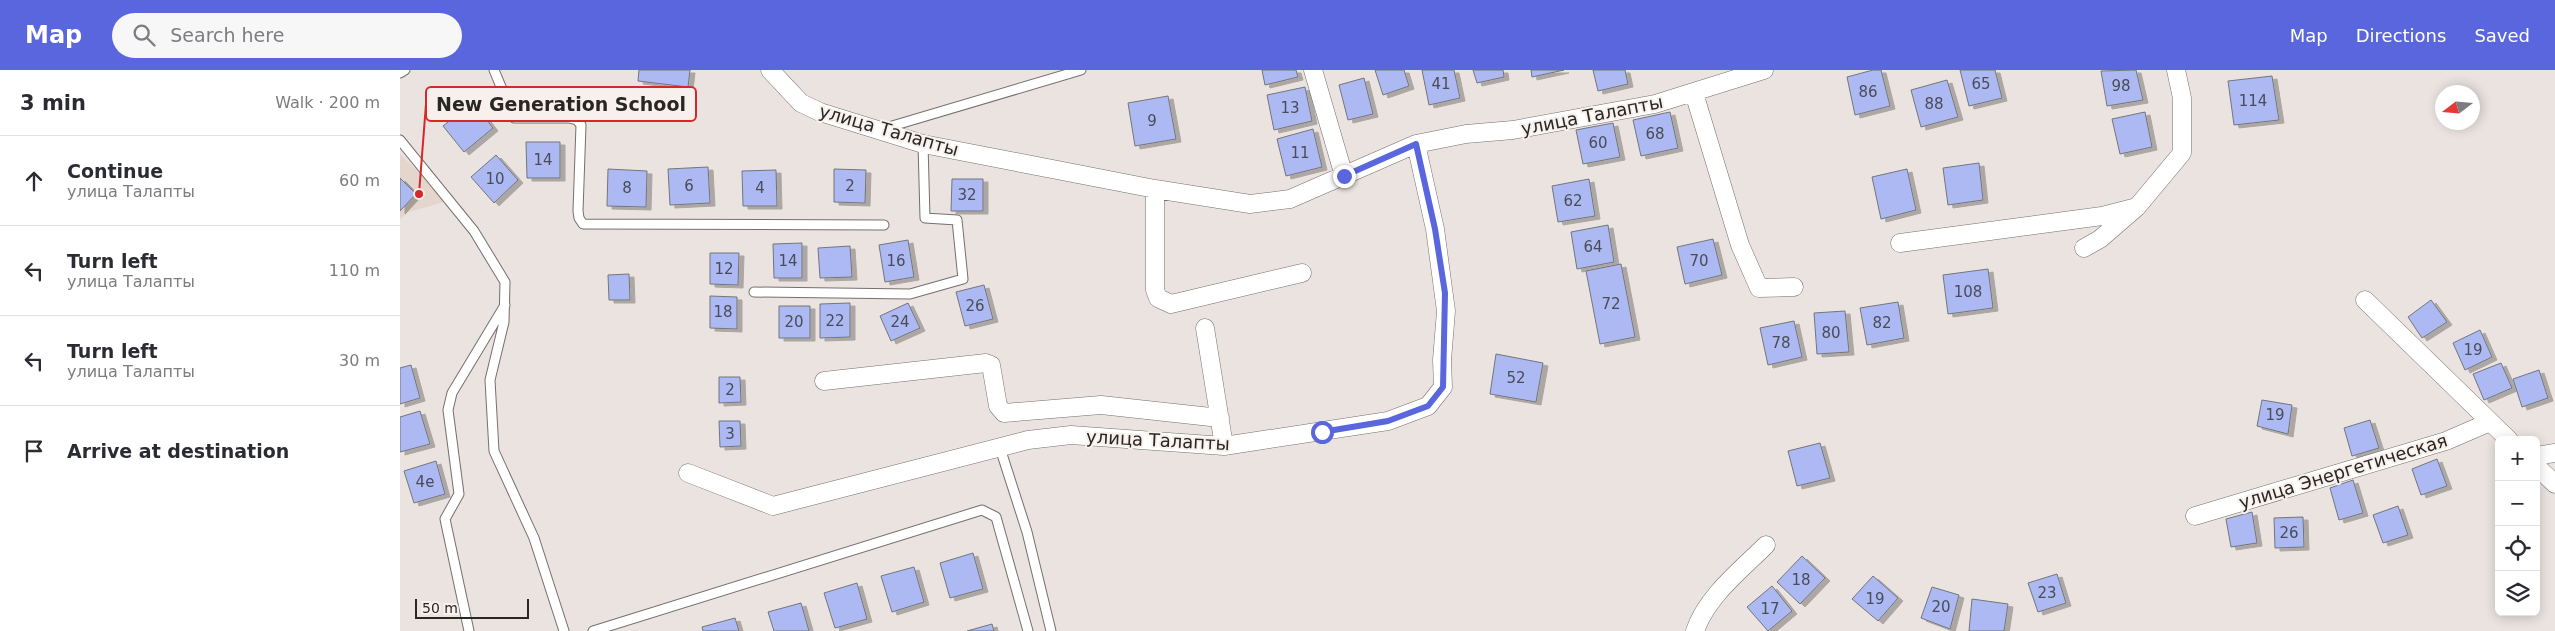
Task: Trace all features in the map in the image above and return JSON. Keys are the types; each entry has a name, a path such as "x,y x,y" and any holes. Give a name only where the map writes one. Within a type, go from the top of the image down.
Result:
{"street":[{"name":"улица Талапты","path":"770,70 801,103 820,112 923,144 1155,189 1250,204 1290,199 1416,144 1466,134 1513,130 1617,111 1694,93 1764,70"},
{"path":"1314,70 1344,176"},
{"path":"2084,248 2100,239 2138,207 2182,153 2182,98 2176,70"},
{"path":"1694,93 1740,245 1759,288 1794,288"},
{"name":"улица Талапты","path":"688,473 773,506 1028,440 1071,435 1224,446 1388,421 1428,406 1443,387 1445,293 1435,229 1416,144"},
{"path":"1155,189 1155,290 1158,298 1171,304 1302,273"},
{"path":"1900,243 2102,216 2138,207"},
{"path":"2365,300 2505,436"},
{"path":"1205,328 1224,446"},
{"path":"824,380 986,363 991,364 998,406 1004,412 1101,405 1220,418"},
{"name":"улица Энергетическая","path":"2195,516 2446,441 2490,422"},
{"path":"2540,455 2555,453"},
{"path":"2540,470 2555,484"},
{"path":"1695,631 1712,600 1766,545"}],"lane":[{"path":"400,73 405,70"},
{"path":"494,70 514,118 569,118 577,120 581,126 578,211 579,218 583,224 884,225"},
{"path":"879,129 1082,70"},
{"path":"400,140 474,231 505,282 504,322 490,380 494,451 534,538 564,631"},
{"path":"754,292 910,294 963,279 958,220 925,218 923,144"},
{"path":"469,631 445,520 459,494 448,410 452,392 506,302"},
{"path":"1000,448 1027,532 1051,631"},
{"path":"594,631 982,510 996,517 1028,631"}],"shaded area":[{"path":"400,154 432,185 444,202 409,212 400,219"}],"building":[{"path":"639,70 690,70 688,87 638,81"},
{"path":"1262,70 1296,70 1298,77 1265,85"},
{"path":"1375,70 1404,70 1409,86 1383,95"},
{"path":"1422,70 1454,70 1460,98 1429,105"},
{"path":"1473,70 1503,70 1504,77 1477,83"},
{"path":"1531,70 1564,70 1532,77"},
{"path":"1593,70 1625,70 1628,84 1598,91"},
{"path":"1873,70 1881,70 1890,106 1855,115 1847,77"},
{"path":"1960,70 1995,70 2002,98 1969,106"},
{"path":"2136,70 2143,100 2107,106 2101,71"},
{"path":"2272,76 2279,120 2234,125 2228,81"},
{"path":"1364,78 1373,114 1348,120 1339,85"},
{"path":"1947,80 1958,117 1921,127 1911,90"},
{"path":"1305,87 1312,121 1274,130 1267,95"},
{"path":"1168,96 1176,139 1135,146 1128,103"},
{"path":"473,102 493,128 464,152 443,126"},
{"path":"1670,112 1678,148 1641,156 1633,120"},
{"path":"2145,112 2152,147 2120,154 2112,119"},
{"path":"1613,123 1620,157 1583,164 1576,130"},
{"path":"1313,129 1322,167 1286,176 1277,139"},
{"path":"526,142 560,142 560,178 527,178"},
{"path":"496,155 518,180 494,203 471,177"},
{"path":"1979,163 1983,200 1948,205 1943,168"},
{"path":"708,167 710,203 670,205 668,169"},
{"path":"608,169 647,171 646,207 607,206"},
{"path":"834,169 866,170 865,203 834,202"},
{"path":"1907,169 1916,210 1881,219 1872,177"},
{"path":"776,170 777,206 743,206 742,171"},
{"path":"400,178 416,194 400,211"},
{"path":"952,179 983,179 983,211 951,211"},
{"path":"1589,179 1595,216 1558,222 1552,186"},
{"path":"1608,225 1614,262 1577,269 1571,232"},
{"path":"1713,239 1722,275 1685,284 1677,247"},
{"path":"908,240 914,277 885,282 879,245"},
{"path":"802,243 802,278 774,278 773,244"},
{"path":"850,246 852,277 820,278 818,248"},
{"path":"710,253 739,253 738,285 710,284"},
{"path":"1621,264 1635,337 1600,344 1586,271"},
{"path":"1988,269 1993,308 1948,314 1943,275"},
{"path":"629,274 630,300 609,300 608,275"},
{"path":"984,285 993,319 965,326 956,292"},
{"path":"710,296 737,297 737,329 710,328"},
{"path":"2431,300 2447,322 2422,338 2408,317"},
{"path":"1898,302 1904,338 1867,345 1860,308"},
{"path":"850,303 850,337 820,338 820,304"},
{"path":"908,303 920,328 891,341 880,316"},
{"path":"779,306 810,306 810,338 779,338"},
{"path":"1845,311 1849,352 1817,354 1814,313"},
{"path":"1794,321 1802,357 1768,365 1760,328"},
{"path":"2480,330 2492,357 2465,370 2453,343"},
{"path":"1496,354 1543,363 1536,402 1490,394"},
{"path":"2501,363 2512,388 2484,400 2473,374"},
{"path":"411,365 420,398 400,404 400,368"},
{"path":"2539,370 2548,398 2522,407 2513,379"},
{"path":"719,377 740,377 741,402 719,403"},
{"path":"2262,400 2292,405 2288,434 2257,426"},
{"path":"420,411 430,444 400,452 400,417"},
{"path":"2370,420 2379,448 2352,456 2344,428"},
{"path":"719,421 740,421 741,446 720,447"},
{"path":"1820,443 1830,478 1797,486 1788,451"},
{"path":"2437,459 2447,486 2421,495 2412,469"},
{"path":"436,461 445,494 414,503 404,471"},
{"path":"2353,480 2363,513 2339,520 2330,488"},
{"path":"2398,506 2408,535 2383,543 2373,515"},
{"path":"2252,512 2257,543 2231,547 2226,519"},
{"path":"2303,517 2304,547 2275,548 2274,518"},
{"path":"973,553 983,589 950,598 940,563"},
{"path":"1802,556 1825,578 1800,604 1777,582"},
{"path":"914,567 924,602 892,612 881,576"},
{"path":"2057,574 2066,603 2038,612 2028,583"},
{"path":"1873,576 1898,598 1878,621 1852,599"},
{"path":"857,583 867,619 835,628 824,593"},
{"path":"1772,586 1792,611 1768,631 1747,607"},
{"path":"1932,587 1959,595 1950,629 1921,618"},
{"path":"1972,599 2008,604 2004,631 1969,631"},
{"path":"801,603 809,631 774,631 768,612"},
{"path":"735,618 739,631 703,631 702,627"},
{"path":"992,624 994,631 967,631"}],"place":[{"name":"New Generation School","path":"419,194"}],"route":[{"path":"1322,432 1388,421 1428,406 1443,387 1442,360 1446,311 1445,293 1435,229 1416,144 1344,176"}]}
